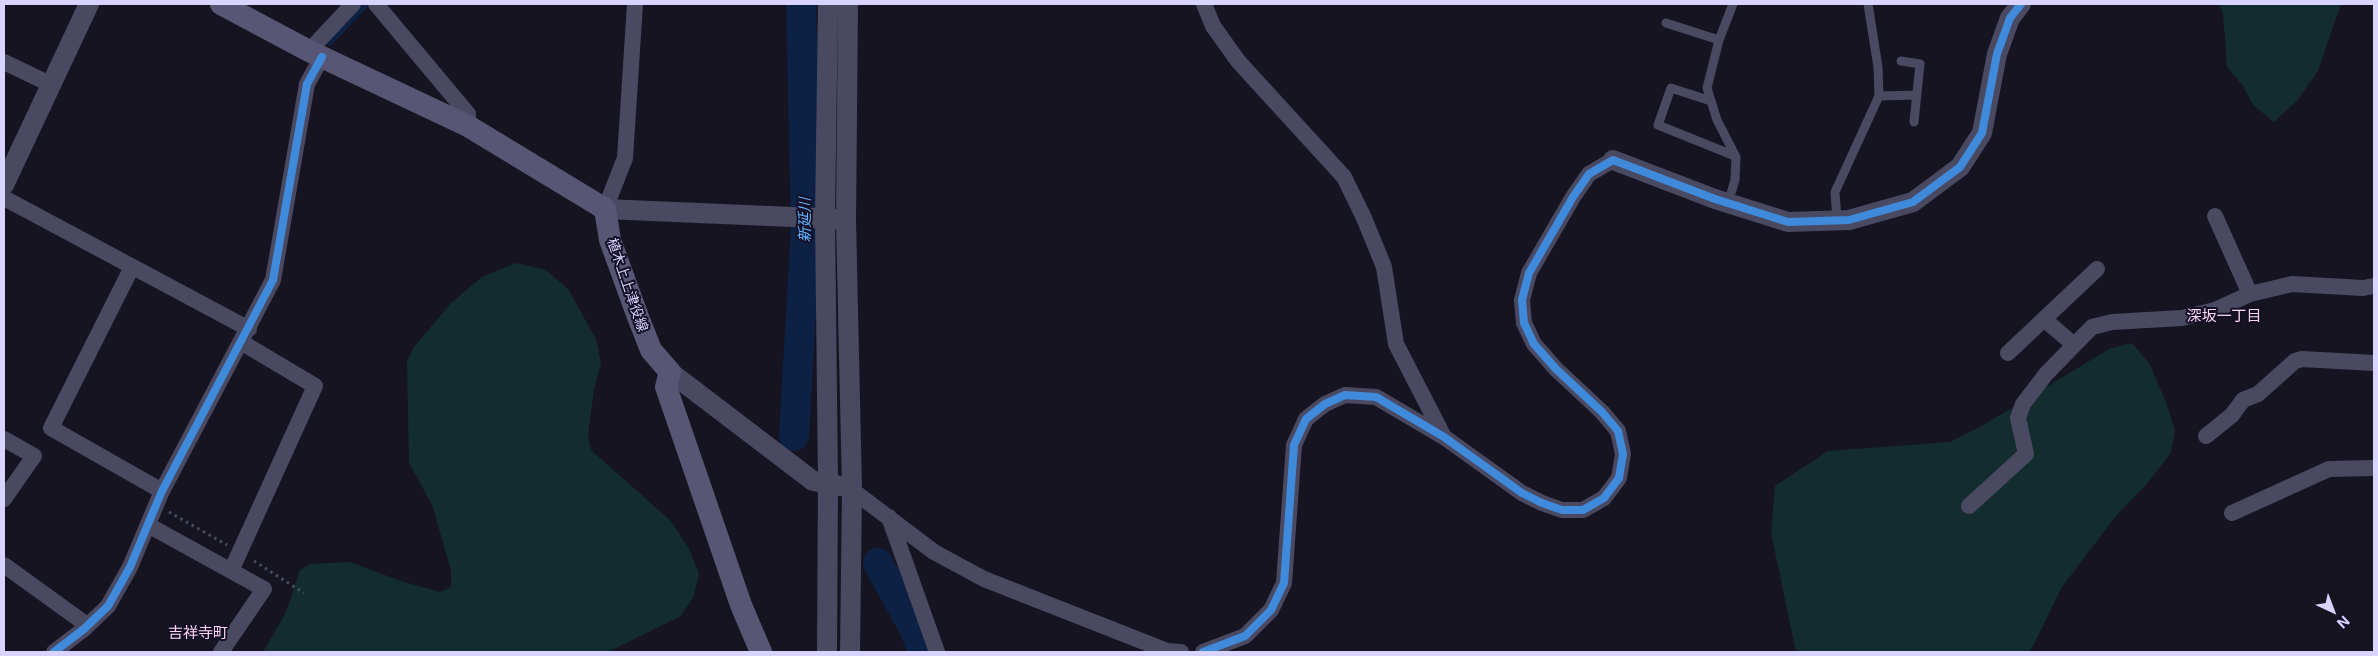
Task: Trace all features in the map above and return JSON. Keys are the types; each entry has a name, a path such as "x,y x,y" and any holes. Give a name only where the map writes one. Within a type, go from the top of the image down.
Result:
{"main road":[{"path":"221,4 316,54 468,126 605,209"},
{"name":"植木上上津役線","path":"605,209 610,240 647,342 651,350 670,372"},
{"path":"670,372 666,387 741,605 761,652"}],"street":[{"path":"4,185 89,4"},
{"path":"54,652 108,606 130,567 162,491 273,280 307,84 316,54 353,4"},
{"path":"376,4 468,114 468,126"},
{"path":"635,4 625,158 605,209 846,220"},
{"path":"827,652 828,482 825,218 828,4"},
{"path":"848,4 846,220 852,490 850,652"},
{"path":"1204,4 1213,26 1238,61 1344,177 1364,218 1384,267 1396,344 1444,437"},
{"path":"1203,652 1245,636 1271,610 1284,583 1294,445 1306,419 1325,404 1345,395 1376,398 1444,437 1522,493 1542,504 1562,510 1582,510 1604,498 1619,478 1623,454 1618,431 1602,412 1556,369 1534,344 1524,323 1522,300 1528,273 1573,197 1589,174 1613,160 1728,203 1788,222 1848,220 1913,202 1960,167 1982,132 1997,54 2010,18 2021,4"},
{"path":"4,62 52,85"},
{"path":"4,198 132,267 245,336 315,386 231,571"},
{"path":"2215,216 2250,294"},
{"path":"132,267 51,428 162,491"},
{"path":"2008,353 2097,269"},
{"path":"1969,506 2026,454 2018,418 2023,404 2046,374 2073,344 2092,327 2112,322 2182,318 2215,310 2250,294 2292,284 2363,288 2374,286"},
{"path":"2044,320 2073,344"},
{"path":"2206,436 2232,415 2243,400 2258,394 2296,361 2302,359 2374,363"},
{"path":"670,372 813,481 828,482 852,490 934,552 984,579 1167,651 1181,652"},
{"path":"4,439 34,456 4,499"},
{"path":"2232,514 2329,469 2374,468"},
{"path":"889,517 937,652"},
{"path":"148,525 264,589 221,652"},
{"path":"4,565 87,625"}],"lane":[{"path":"1728,203 1735,180 1735,156 1717,120 1707,88 1719,40 1733,4"},
{"path":"1837,220 1835,192 1879,96 1878,67 1868,4"},
{"path":"1666,23 1719,40"},
{"path":"1901,61 1920,64 1914,122"},
{"path":"1711,101 1671,88 1658,125 1735,156"},
{"path":"1879,96 1916,95"}],"green space":[{"path":"2219,4 2341,4 2318,71 2296,102 2274,122 2253,105 2243,86 2227,67 2223,14"},
{"path":"516,263 546,270 568,289 596,339 601,363 594,390 588,435 591,450 670,520 688,547 699,573 694,596 681,616 608,652 263,652 286,612 300,570 310,564 350,562 401,581 440,592 451,587 451,570 432,505 409,463 407,361 414,347 451,303 482,277"},
{"path":"2130,343 2135,346 2150,365 2166,402 2175,430 2171,453 2146,485 2115,517 2062,587 2030,652 1796,652 1771,533 1775,486 1828,451 1950,442 1980,427 2109,349"}],"waterway":[{"path":"330,43 367,4"},
{"name":"新延川","path":"794,436 806,226 801,4"},
{"name":"新延川","path":"878,563 915,630 923,652"}],"cycle path":[{"path":"1203,652 1245,636 1271,610 1284,583 1294,445 1306,419 1325,404 1345,395 1376,397 1444,437 1522,493 1542,503 1562,510 1583,510 1604,498 1619,478 1623,454 1618,431 1602,412 1556,369 1534,344 1524,323 1522,300 1529,273 1573,197 1589,174 1613,160 1715,199 1788,222 1849,220 1913,202 1960,167 1982,133 1997,54 2010,18 2021,4"},
{"path":"54,652 84,629 108,606 130,567 162,491 273,280 307,84 322,57"}],"district":[{"name":"深坂一丁目","path":"2224,316"},
{"name":"吉祥寺町","path":"198,633"}]}
